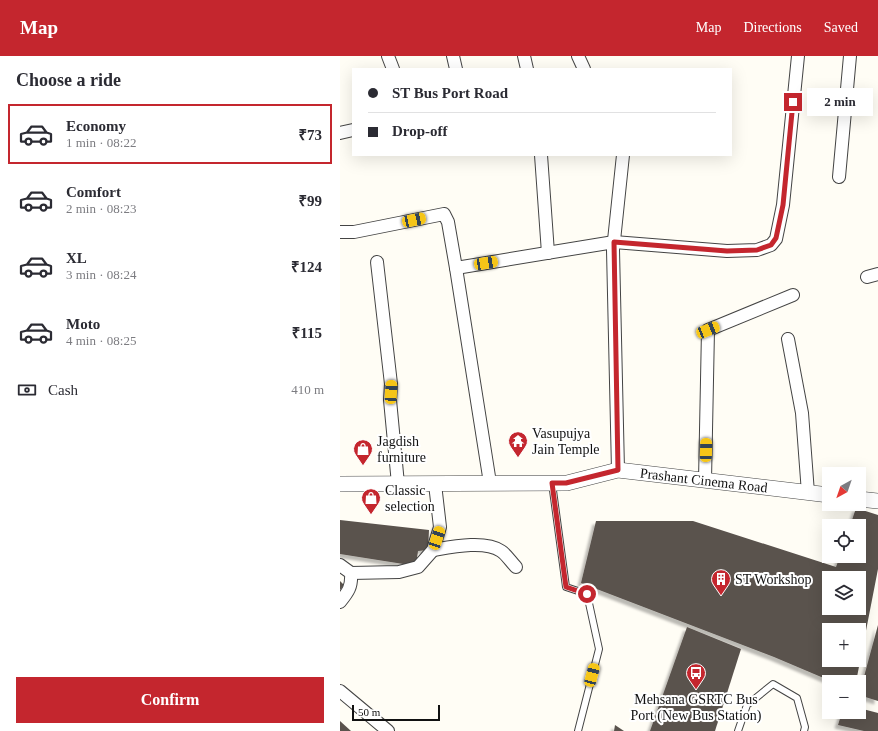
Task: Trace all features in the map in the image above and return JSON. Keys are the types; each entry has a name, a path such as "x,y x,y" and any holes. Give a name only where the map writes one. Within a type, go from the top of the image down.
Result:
{"street":[{"path":"388,56 393,68"},
{"path":"453,56 456,68"},
{"path":"524,56 526,68"},
{"path":"578,56 584,68"},
{"path":"456,268 614,242 727,251 757,250 771,245 776,238 783,205 798,56"},
{"path":"839,177 850,56"},
{"path":"340,133 352,130"},
{"path":"541,156 548,253"},
{"path":"618,470 614,242 623,156"},
{"path":"340,232 354,232 444,214 448,222 456,268 490,483"},
{"path":"376,262 391,384 390,400 398,484"},
{"path":"705,480 708,330 793,296"},
{"path":"788,339 802,413 808,493"},
{"name":"Prashant Cinema Road","path":"340,484 566,483 618,470 822,494"},
{"path":"340,565 351,573 399,572 418,567 433,550 440,527 435,484"},
{"path":"866,500 878,501"},
{"path":"433,550 468,544 489,547 501,550 516,567"},
{"path":"340,602 352,583 351,573"},
{"path":"340,691 388,731"}],"lane":[{"path":"552,483 566,587 587,594 599,649 578,731"},
{"path":"738,731 747,705 773,684 798,698 805,727 804,731"}],"building":[{"name":"ST Workshop","path":"855,511 865,511 878,515 878,569 866,631 866,623 822,623 822,667 859,667 857,675 822,675 822,677 774,657 581,583 596,521 693,521 836,567 837,563 866,563 866,519 852,519"},
{"path":"340,520 429,530 428,550 418,551 416,566 340,554"},
{"path":"340,581 344,585 340,590"},
{"path":"878,625 878,701 866,697 866,675 864,675"},
{"name":"Mehsana GSRTC Bus Port (New Bus Station)","path":"687,627 741,649 715,731 650,731"},
{"path":"866,710 878,713 878,731 864,731 838,725 840,719 866,719"},
{"path":"340,721 351,731 340,731"},
{"name":"Mehsana GSRTC Bus Port (New Bus Station)","path":"615,725 624,731 614,731"}],"place":[{"name":"Vasupujya Jain Temple","path":"518,458"},
{"name":"Jagdish furniture","path":"363,466"},
{"name":"Classic selection","path":"371,515"},
{"name":"ST Workshop","path":"721,596"},
{"name":"Mehsana GSRTC Bus Port (New Bus Station)","path":"696,690"}],"route":[{"path":"587,594 566,587 552,483 566,483 618,470 614,242 727,251 757,250 771,245 776,238 783,205 793,102"}]}
